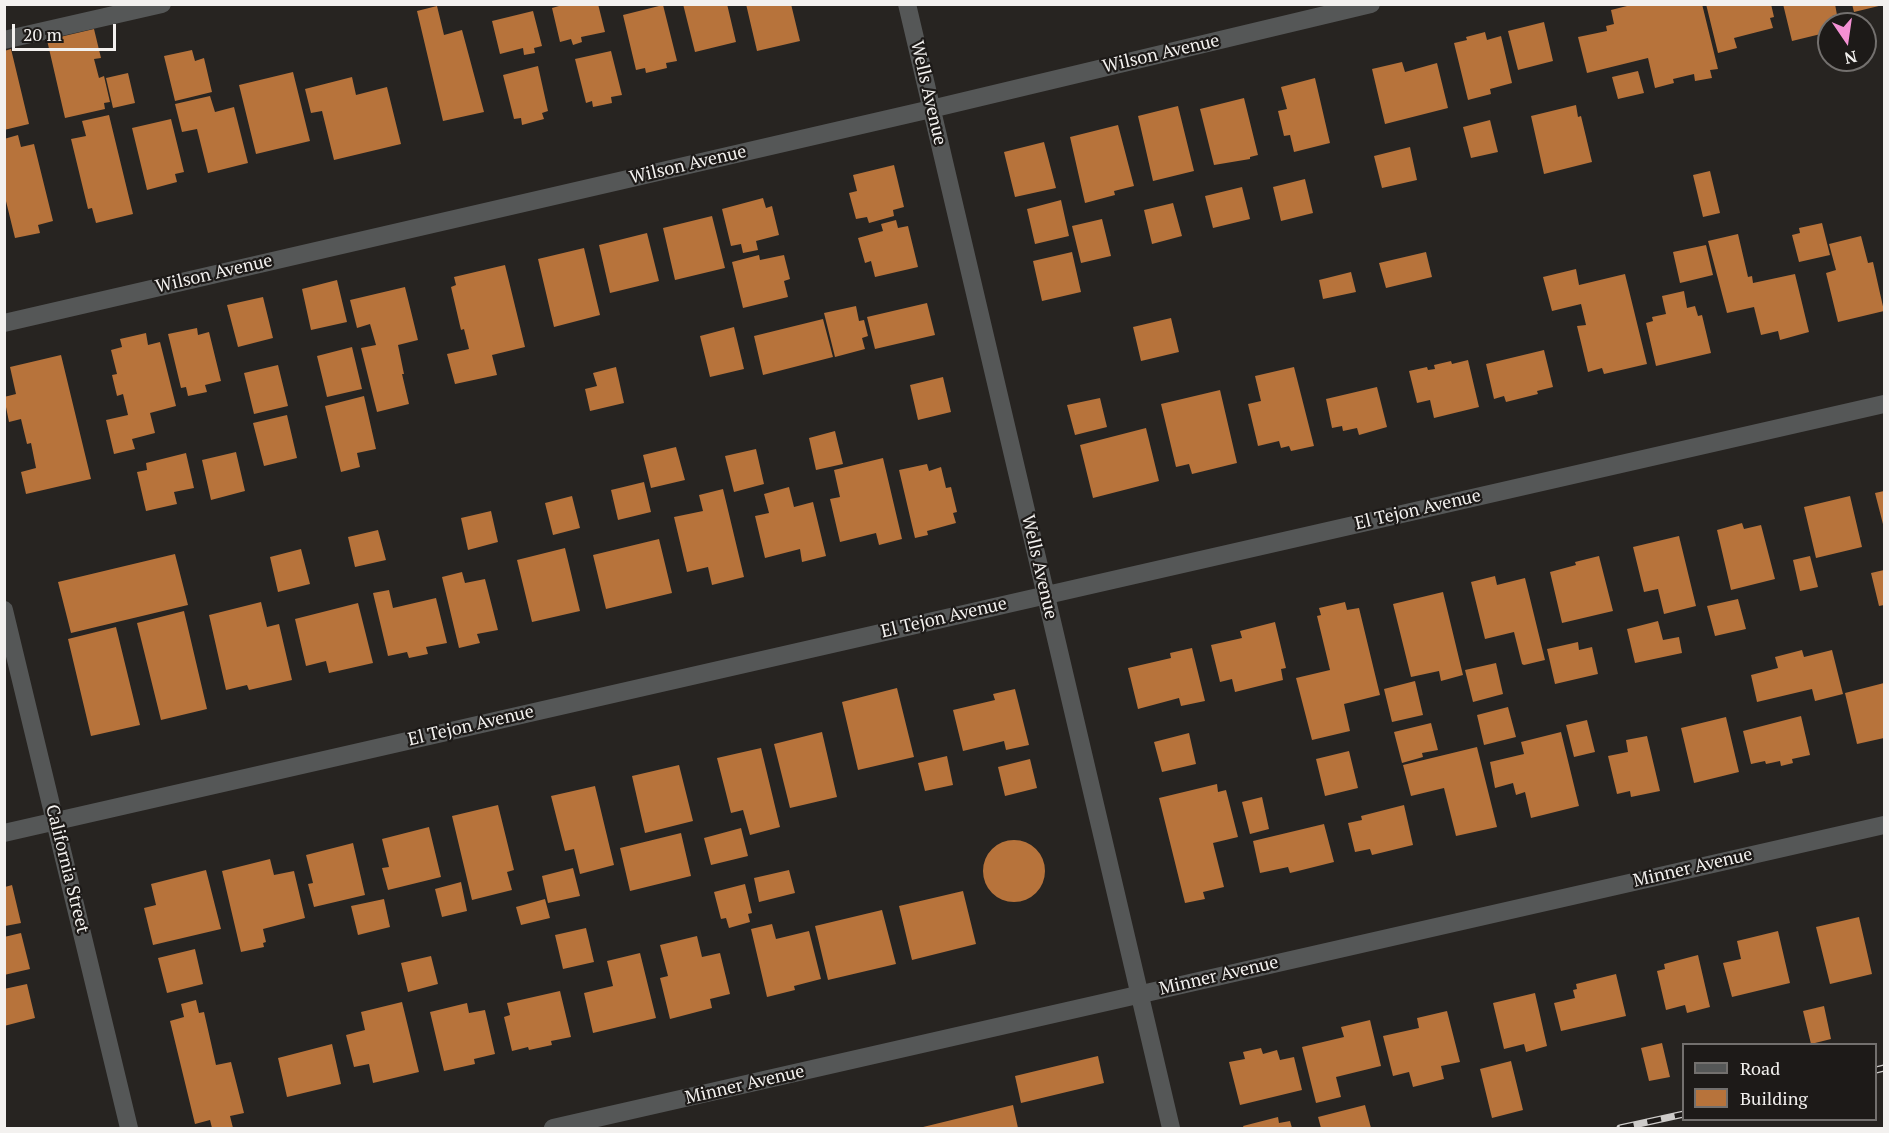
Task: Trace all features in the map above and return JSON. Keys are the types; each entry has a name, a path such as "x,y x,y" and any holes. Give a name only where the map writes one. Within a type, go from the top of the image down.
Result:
{"street":[{"path":"4,40 162,4"},
{"name":"Wells Avenue","path":"907,4 1171,1128"},
{"name":"Wilson Avenue","path":"4,323 932,109 1371,4"},
{"name":"El Tejon Avenue","path":"4,833 1884,404"},
{"name":"California Street","path":"4,610 129,1128"},
{"name":"Minner Avenue","path":"553,1128 1884,825"}],"building":[{"path":"566,4 598,4 605,32 581,37 582,42 573,45 571,39 560,42 552,8"},
{"path":"683,4 727,4 736,42 695,52"},
{"path":"746,4 791,4 800,41 757,51"},
{"path":"1635,4 1702,4 1718,69 1710,70 1712,78 1695,81 1694,74 1673,79 1674,83 1655,88 1648,58 1587,73 1578,37 1607,31 1606,26 1614,24 1611,10"},
{"path":"1706,4 1771,4 1774,17 1770,18 1773,28 1734,38 1737,48 1718,53"},
{"path":"1783,4 1835,4 1836,12 1817,12 1817,35 1792,41"},
{"path":"1852,4 1883,4 1883,5 1854,12"},
{"path":"663,5 677,61 666,63 667,68 646,73 645,68 636,70 623,15"},
{"path":"437,6 444,35 462,30 484,112 443,121 417,11"},
{"path":"533,11 542,46 534,48 535,53 524,55 523,48 500,54 492,21"},
{"path":"1544,22 1553,61 1518,70 1508,31"},
{"path":"94,29 101,58 94,59 99,78 104,76 110,102 104,103 105,109 65,118 47,40"},
{"path":"1485,32 1487,40 1501,36 1512,83 1490,89 1491,94 1468,100 1454,43"},
{"path":"11,49 29,124 4,130 4,51"},
{"path":"192,50 195,61 204,58 212,92 175,101 164,56"},
{"path":"611,51 622,95 611,97 612,103 593,107 592,101 586,103 575,59"},
{"path":"1402,62 1405,72 1437,63 1448,108 1385,124 1372,69"},
{"path":"538,66 548,111 542,113 544,119 522,125 521,118 514,119 503,75"},
{"path":"1638,71 1644,93 1618,99 1612,77"},
{"path":"293,72 310,141 256,154 239,85"},
{"path":"128,73 135,103 113,108 106,78"},
{"path":"352,77 356,95 387,87 401,144 334,160 322,111 311,113 305,89"},
{"path":"1315,78 1330,143 1294,152 1290,135 1284,136 1278,111 1287,109 1281,87"},
{"path":"210,96 215,112 234,107 248,163 208,173 197,129 182,132 175,104"},
{"path":"1244,98 1258,155 1250,159 1214,165 1200,109"},
{"path":"1576,105 1578,117 1581,116 1592,162 1544,174 1531,116"},
{"path":"1178,106 1194,171 1153,181 1138,116"},
{"path":"109,115 133,214 96,223 92,208 88,209 71,139 86,136 82,121"},
{"path":"171,119 184,172 175,174 177,182 147,190 132,128"},
{"path":"1490,120 1498,152 1471,158 1463,127"},
{"path":"1118,125 1134,186 1114,191 1115,195 1085,203 1070,137"},
{"path":"18,135 21,147 34,144 53,221 38,225 40,233 15,238 4,193 4,139"},
{"path":"1044,142 1056,188 1015,197 1004,152"},
{"path":"1410,147 1417,180 1382,188 1374,156"},
{"path":"894,165 904,207 893,210 894,216 869,223 867,217 856,219 849,193 857,191 853,175"},
{"path":"1710,171 1720,213 1703,217 1693,175"},
{"path":"1305,179 1313,213 1281,221 1273,187"},
{"path":"1242,187 1250,219 1213,228 1205,196"},
{"path":"763,198 766,208 772,206 779,235 756,241 758,250 743,253 741,244 731,246 722,209"},
{"path":"1061,200 1069,236 1035,244 1027,209"},
{"path":"1173,203 1182,236 1152,244 1144,210"},
{"path":"712,216 725,268 675,280 663,228"},
{"path":"1102,219 1111,256 1081,263 1072,226"},
{"path":"896,220 898,228 908,226 918,267 875,277 871,261 865,263 858,238 883,231 881,224"},
{"path":"1822,223 1830,255 1799,262 1792,235 1800,233 1799,228"},
{"path":"647,233 659,281 610,293 599,245"},
{"path":"1738,234 1748,277 1752,276 1753,283 1795,274 1809,332 1780,340 1778,331 1761,335 1754,307 1727,313 1708,241"},
{"path":"1861,236 1868,263 1873,262 1884,311 1838,322 1826,273 1836,270 1829,244"},
{"path":"1706,245 1713,275 1680,283 1673,252"},
{"path":"584,248 600,315 554,327 538,259"},
{"path":"1072,252 1081,292 1042,301 1033,261"},
{"path":"1426,252 1432,277 1386,288 1379,263"},
{"path":"759,255 760,260 784,255 790,279 784,281 788,297 743,308 732,262"},
{"path":"505,265 525,347 492,355 497,375 455,384 447,354 469,349 464,329 461,330 451,287 456,285 454,277"},
{"path":"1576,269 1579,285 1625,274 1647,364 1604,374 1602,368 1588,372 1577,326 1586,325 1581,304 1552,311 1543,277"},
{"path":"1351,272 1356,292 1323,299 1319,280"},
{"path":"337,280 347,322 311,330 302,289"},
{"path":"405,287 418,340 398,345 409,404 377,412 361,348 376,345 370,324 357,328 350,300"},
{"path":"1684,291 1687,308 1695,306 1698,316 1702,315 1711,353 1656,366 1646,323 1653,321 1652,317 1666,314 1662,296"},
{"path":"263,297 273,338 238,347 227,305"},
{"path":"927,303 935,335 875,349 867,317"},
{"path":"856,306 859,321 864,320 868,336 862,338 865,349 835,357 824,313"},
{"path":"1171,318 1179,352 1141,361 1133,327"},
{"path":"823,319 833,357 763,375 754,336"},
{"path":"734,327 744,369 710,377 700,336"},
{"path":"197,328 198,335 209,332 221,381 205,385 207,392 188,396 186,387 181,388 168,334"},
{"path":"146,333 148,345 160,342 176,406 150,413 155,433 132,439 135,449 114,454 106,420 128,415 123,394 117,396 112,375 117,374 111,350 122,347 120,339"},
{"path":"352,347 362,389 327,397 317,356"},
{"path":"1544,350 1553,387 1537,391 1538,394 1506,402 1504,396 1494,399 1486,364"},
{"path":"61,355 91,479 26,494 21,472 36,468 31,443 27,444 21,419 9,422 4,397 16,394 10,367"},
{"path":"1468,360 1479,407 1434,418 1430,400 1417,403 1409,371 1427,367 1428,370 1435,369 1434,365"},
{"path":"278,365 288,406 254,414 244,373"},
{"path":"616,367 624,403 590,411 585,389 597,386 593,373"},
{"path":"1294,367 1314,446 1291,451 1289,446 1281,448 1279,441 1258,446 1248,404 1261,401 1255,376"},
{"path":"943,377 951,412 918,420 910,385"},
{"path":"1377,387 1387,427 1359,435 1357,428 1343,431 1342,426 1332,428 1326,399"},
{"path":"1220,390 1237,463 1192,474 1189,464 1176,467 1161,404"},
{"path":"364,396 376,449 357,453 360,467 341,472 325,406"},
{"path":"1100,398 1107,427 1075,435 1067,405"},
{"path":"287,415 297,458 264,466 253,423"},
{"path":"1146,428 1159,481 1093,498 1080,445"},
{"path":"835,431 843,464 816,470 809,438"},
{"path":"676,447 685,480 651,488 643,455"},
{"path":"756,449 764,484 734,492 725,456"},
{"path":"236,452 245,491 211,500 202,460"},
{"path":"186,453 194,488 174,492 177,504 146,511 137,472 147,470 146,463"},
{"path":"883,458 902,539 879,545 876,533 840,542 830,499 840,497 834,470"},
{"path":"927,464 929,471 941,467 946,488 951,487 957,512 953,513 956,523 927,531 928,535 915,538 899,470"},
{"path":"644,482 651,512 618,520 611,490"},
{"path":"789,487 794,507 813,502 826,556 802,562 800,549 765,558 755,516 769,513 764,494"},
{"path":"723,489 744,577 712,585 708,567 687,572 674,517 703,511 699,495"},
{"path":"1884,491 1884,528 1875,493"},
{"path":"572,496 580,528 553,535 545,503"},
{"path":"1850,496 1862,547 1816,558 1804,507"},
{"path":"491,511 498,542 468,550 461,518"},
{"path":"1742,523 1744,529 1761,525 1775,579 1731,590 1717,530"},
{"path":"378,530 386,560 355,567 348,537"},
{"path":"1679,536 1696,606 1664,614 1658,589 1644,592 1633,547"},
{"path":"659,539 672,593 606,609 593,555"},
{"path":"565,548 580,611 532,622 517,560"},
{"path":"301,549 310,584 278,592 270,557"},
{"path":"175,554 188,605 71,633 58,582"},
{"path":"1599,556 1613,611 1562,623 1550,572"},
{"path":"1810,556 1818,587 1800,591 1793,560"},
{"path":"1884,570 1884,605 1879,606 1871,573"},
{"path":"462,572 465,583 485,579 498,630 477,634 480,643 459,648 442,577"},
{"path":"1495,576 1497,585 1525,578 1545,660 1522,664 1514,632 1485,639 1471,582"},
{"path":"389,590 393,608 436,598 447,643 426,647 428,654 409,658 407,652 388,656 373,593"},
{"path":"1443,592 1463,675 1441,681 1439,671 1411,677 1393,604"},
{"path":"1738,599 1746,629 1715,636 1707,606"},
{"path":"261,602 267,627 279,624 292,680 249,690 247,685 226,690 209,615"},
{"path":"1345,602 1347,610 1359,608 1380,695 1344,704 1350,731 1312,740 1296,678 1330,670 1317,616 1321,615 1319,608"},
{"path":"358,603 373,663 329,673 326,661 306,666 295,619"},
{"path":"184,611 207,709 161,720 137,623"},
{"path":"1658,621 1663,640 1679,637 1682,653 1635,663 1627,629"},
{"path":"1275,622 1286,668 1281,669 1283,680 1235,692 1232,679 1220,682 1211,645 1242,638 1240,631"},
{"path":"116,627 140,725 91,736 68,639"},
{"path":"1578,642 1579,650 1592,647 1598,674 1555,684 1547,649"},
{"path":"1192,648 1205,701 1181,706 1179,698 1138,709 1128,668 1171,658 1170,653"},
{"path":"1802,650 1804,657 1832,650 1843,694 1815,701 1812,689 1757,702 1751,675 1778,668 1775,657"},
{"path":"1496,663 1503,694 1473,702 1465,670"},
{"path":"1415,681 1423,715 1392,722 1384,689"},
{"path":"1884,683 1884,738 1857,744 1845,693"},
{"path":"897,688 914,757 858,770 842,702"},
{"path":"1015,689 1029,745 1006,750 1004,741 963,751 953,710 995,700 993,694"},
{"path":"1508,707 1516,737 1484,745 1477,715"},
{"path":"1801,716 1810,755 1792,759 1793,763 1781,766 1780,761 1751,764 1743,731"},
{"path":"1726,717 1739,772 1694,783 1681,728"},
{"path":"1587,720 1595,752 1574,757 1566,725"},
{"path":"1431,723 1438,750 1422,753 1423,757 1402,763 1394,732"},
{"path":"822,732 837,797 790,808 774,744"},
{"path":"1561,732 1579,806 1531,818 1525,792 1516,795 1513,783 1495,788 1490,762 1524,754 1521,742"},
{"path":"1189,733 1196,764 1162,772 1154,742"},
{"path":"1647,736 1660,791 1631,797 1630,791 1617,794 1608,756 1628,752 1626,740"},
{"path":"1477,747 1497,827 1456,836 1444,788 1411,796 1403,765"},
{"path":"761,748 780,827 750,835 743,810 731,813 717,758"},
{"path":"1349,751 1358,788 1325,796 1316,759"},
{"path":"947,756 953,785 925,791 918,763"},
{"path":"1030,759 1037,788 1005,796 998,767"},
{"path":"679,765 693,821 645,833 632,776"},
{"path":"1217,784 1218,792 1226,790 1238,837 1213,843 1224,887 1203,892 1205,899 1185,903 1159,798"},
{"path":"595,786 614,865 580,874 574,849 565,851 551,796"},
{"path":"1262,797 1269,829 1250,834 1242,802"},
{"path":"498,805 514,870 507,872 512,890 472,900 452,816"},
{"path":"1404,805 1413,845 1372,855 1370,849 1355,852 1348,823 1362,820 1361,816"},
{"path":"1324,824 1334,862 1290,873 1288,867 1260,873 1253,841"},
{"path":"429,827 441,877 388,890 382,868 389,867 382,839"},
{"path":"741,828 748,856 711,865 704,838"},
{"path":"681,833 691,876 630,891 620,848"},
{"path":"1014,840 1026,842 1036,849 1043,859 1045,871 1043,883 1036,893 1026,900 1014,902 1002,900 992,893 985,883 983,871 985,859 992,849 1002,842"},
{"path":"353,843 365,895 314,907 308,884 313,883 306,855"},
{"path":"270,859 274,875 294,871 305,918 263,929 266,942 263,943 264,947 241,952 222,871"},
{"path":"573,868 580,896 548,903 542,876"},
{"path":"206,870 221,929 153,945 144,908 156,905 151,884"},
{"path":"789,870 795,893 759,902 754,878"},
{"path":"461,882 467,911 442,917 435,889"},
{"path":"745,884 752,913 748,914 750,922 729,928 726,918 721,919 714,892"},
{"path":"12,885 21,923 5,926 5,887"},
{"path":"963,891 976,944 912,960 899,906"},
{"path":"384,899 390,927 358,935 351,906"},
{"path":"545,899 550,918 521,925 516,907"},
{"path":"882,910 896,964 828,980 815,926"},
{"path":"1859,917 1872,974 1830,984 1816,927"},
{"path":"772,924 776,939 809,931 821,979 794,986 795,990 767,997 751,929"},
{"path":"586,928 594,962 563,969 555,935"},
{"path":"1778,931 1790,983 1732,997 1723,963 1741,959 1737,941"},
{"path":"21,933 30,969 4,975 4,937"},
{"path":"697,936 702,957 720,953 730,994 710,999 712,1008 670,1019 660,978 668,976 660,945"},
{"path":"195,949 203,984 167,993 158,958"},
{"path":"640,953 656,1018 593,1033 584,993 613,986 607,961"},
{"path":"1698,955 1710,1007 1687,1013 1685,1005 1666,1010 1657,971 1665,969 1664,964"},
{"path":"431,956 438,984 408,992 401,963"},
{"path":"1616,974 1626,1016 1561,1031 1554,1003 1575,998 1573,990 1577,989 1576,984"},
{"path":"27,984 35,1018 4,1026 4,989"},
{"path":"560,991 571,1037 551,1041 552,1045 512,1051 504,1017 510,1015 507,1003"},
{"path":"1535,993 1547,1046 1526,1052 1524,1044 1504,1049 1493,1003"},
{"path":"196,1000 199,1013 204,1012 216,1065 231,1062 244,1113 230,1116 233,1128 212,1128 210,1120 195,1124 170,1021 184,1017 181,1004"},
{"path":"402,1002 419,1072 373,1083 369,1064 354,1067 346,1035 365,1030 361,1012"},
{"path":"467,1003 469,1013 485,1010 495,1054 474,1059 475,1064 444,1071 430,1012"},
{"path":"1824,1006 1831,1039 1811,1043 1803,1011"},
{"path":"1447,1011 1460,1062 1441,1066 1444,1079 1413,1087 1409,1072 1393,1076 1383,1036 1419,1028 1417,1018"},
{"path":"1370,1020 1381,1066 1336,1077 1341,1097 1316,1103 1302,1047 1344,1037 1341,1027"},
{"path":"1662,1043 1670,1077 1649,1081 1641,1048"},
{"path":"332,1044 341,1084 287,1097 278,1058"},
{"path":"1261,1048 1263,1054 1277,1050 1280,1060 1294,1057 1302,1090 1240,1105 1229,1062 1245,1059 1243,1052"},
{"path":"1098,1056 1104,1083 1021,1103 1015,1076"},
{"path":"1511,1061 1523,1110 1492,1118 1480,1069"},
{"path":"1013,1105 1018,1128 919,1128"},
{"path":"1365,1105 1371,1128 1321,1128 1318,1117"},
{"path":"1278,1117 1279,1123 1290,1121 1292,1128 1244,1128 1243,1126"}],"railway":[{"path":"1877,1070 1884,1068"},
{"path":"1620,1128 1682,1114"}]}
